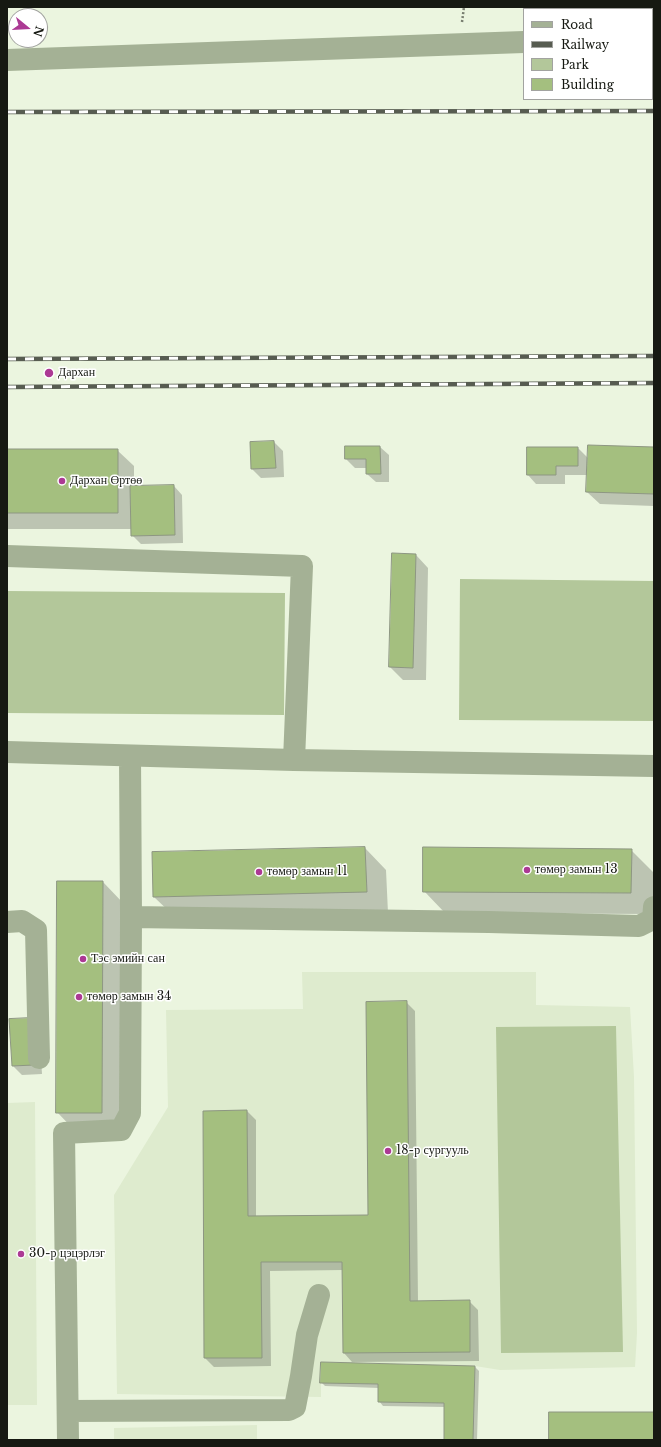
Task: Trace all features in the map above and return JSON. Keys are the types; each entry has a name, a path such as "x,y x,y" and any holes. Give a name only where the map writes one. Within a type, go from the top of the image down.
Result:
{"street":[{"path":"7,60 523,42"},
{"path":"7,556 302,566 294,760"},
{"path":"7,752 294,760 654,766"},
{"path":"68,1440 64,1133 121,1130 130,1113 130,756"},
{"path":"130,917 489,922 639,926 653,919 654,907"},
{"path":"7,922 22,922 36,930 39,1058"},
{"path":"68,1411 289,1410 295,1407 307,1335 319,1295"}],"shaded area":[{"name":"18-р сургууль","path":"302,972 536,972 536,1005 630,1007 634,1077 637,1333 635,1367 500,1370 475,1366 321,1362 321,1397 117,1394 114,1195 168,1107 166,1010 303,1009"},
{"name":"30-р цэцэрлэг","path":"35,1102 37,1405 7,1405 7,1103"},
{"path":"257,1425 257,1440 114,1440 114,1428"}],"green space":[{"path":"460,579 654,581 654,721 459,720"},
{"path":"7,591 285,593 284,715 7,713"},
{"path":"616,1026 623,1352 501,1353 496,1027"}],"building":[{"path":"274,441 276,468 251,469 250,442"},
{"path":"588,445 654,447 654,494 586,492"},
{"path":"345,446 380,446 381,474 366,474 366,459 345,459"},
{"path":"527,447 578,447 578,466 556,466 556,475 527,475"},
{"name":"Дархан Өртөө","path":"7,449 118,449 118,513 7,513"},
{"path":"174,485 175,535 131,536 130,486"},
{"path":"392,553 416,554 413,668 389,667"},
{"name":"төмөр замын 11","path":"365,847 367,892 153,897 152,852"},
{"name":"төмөр замын 13","path":"423,847 632,849 631,893 423,892"},
{"name":"төмөр замын 34","path":"57,881 103,881 102,1113 56,1113"},
{"name":"18-р сургууль","path":"407,1001 410,1301 470,1300 470,1352 343,1353 342,1262 261,1262 262,1358 204,1358 203,1111 247,1110 248,1216 368,1215 366,1002"},
{"path":"31,1018 34,1065 12,1066 9,1019"},
{"path":"321,1362 475,1366 473,1440 444,1440 444,1403 378,1402 378,1384 320,1383"},
{"path":"549,1412 654,1412 654,1440 549,1440"}],"railway":[{"path":"7,112 654,111"},
{"path":"7,359 654,356"},
{"path":"7,387 654,383"}],"place":[{"name":"Дархан","path":"49,373"},
{"name":"Дархан Өртөө","path":"62,481"},
{"name":"төмөр замын 13","path":"527,870"},
{"name":"төмөр замын 11","path":"259,872"},
{"name":"Тэс эмийн сан","path":"83,959"},
{"name":"төмөр замын 34","path":"79,997"},
{"name":"18-р сургууль","path":"388,1151"},
{"name":"30-р цэцэрлэг","path":"21,1254"}]}
